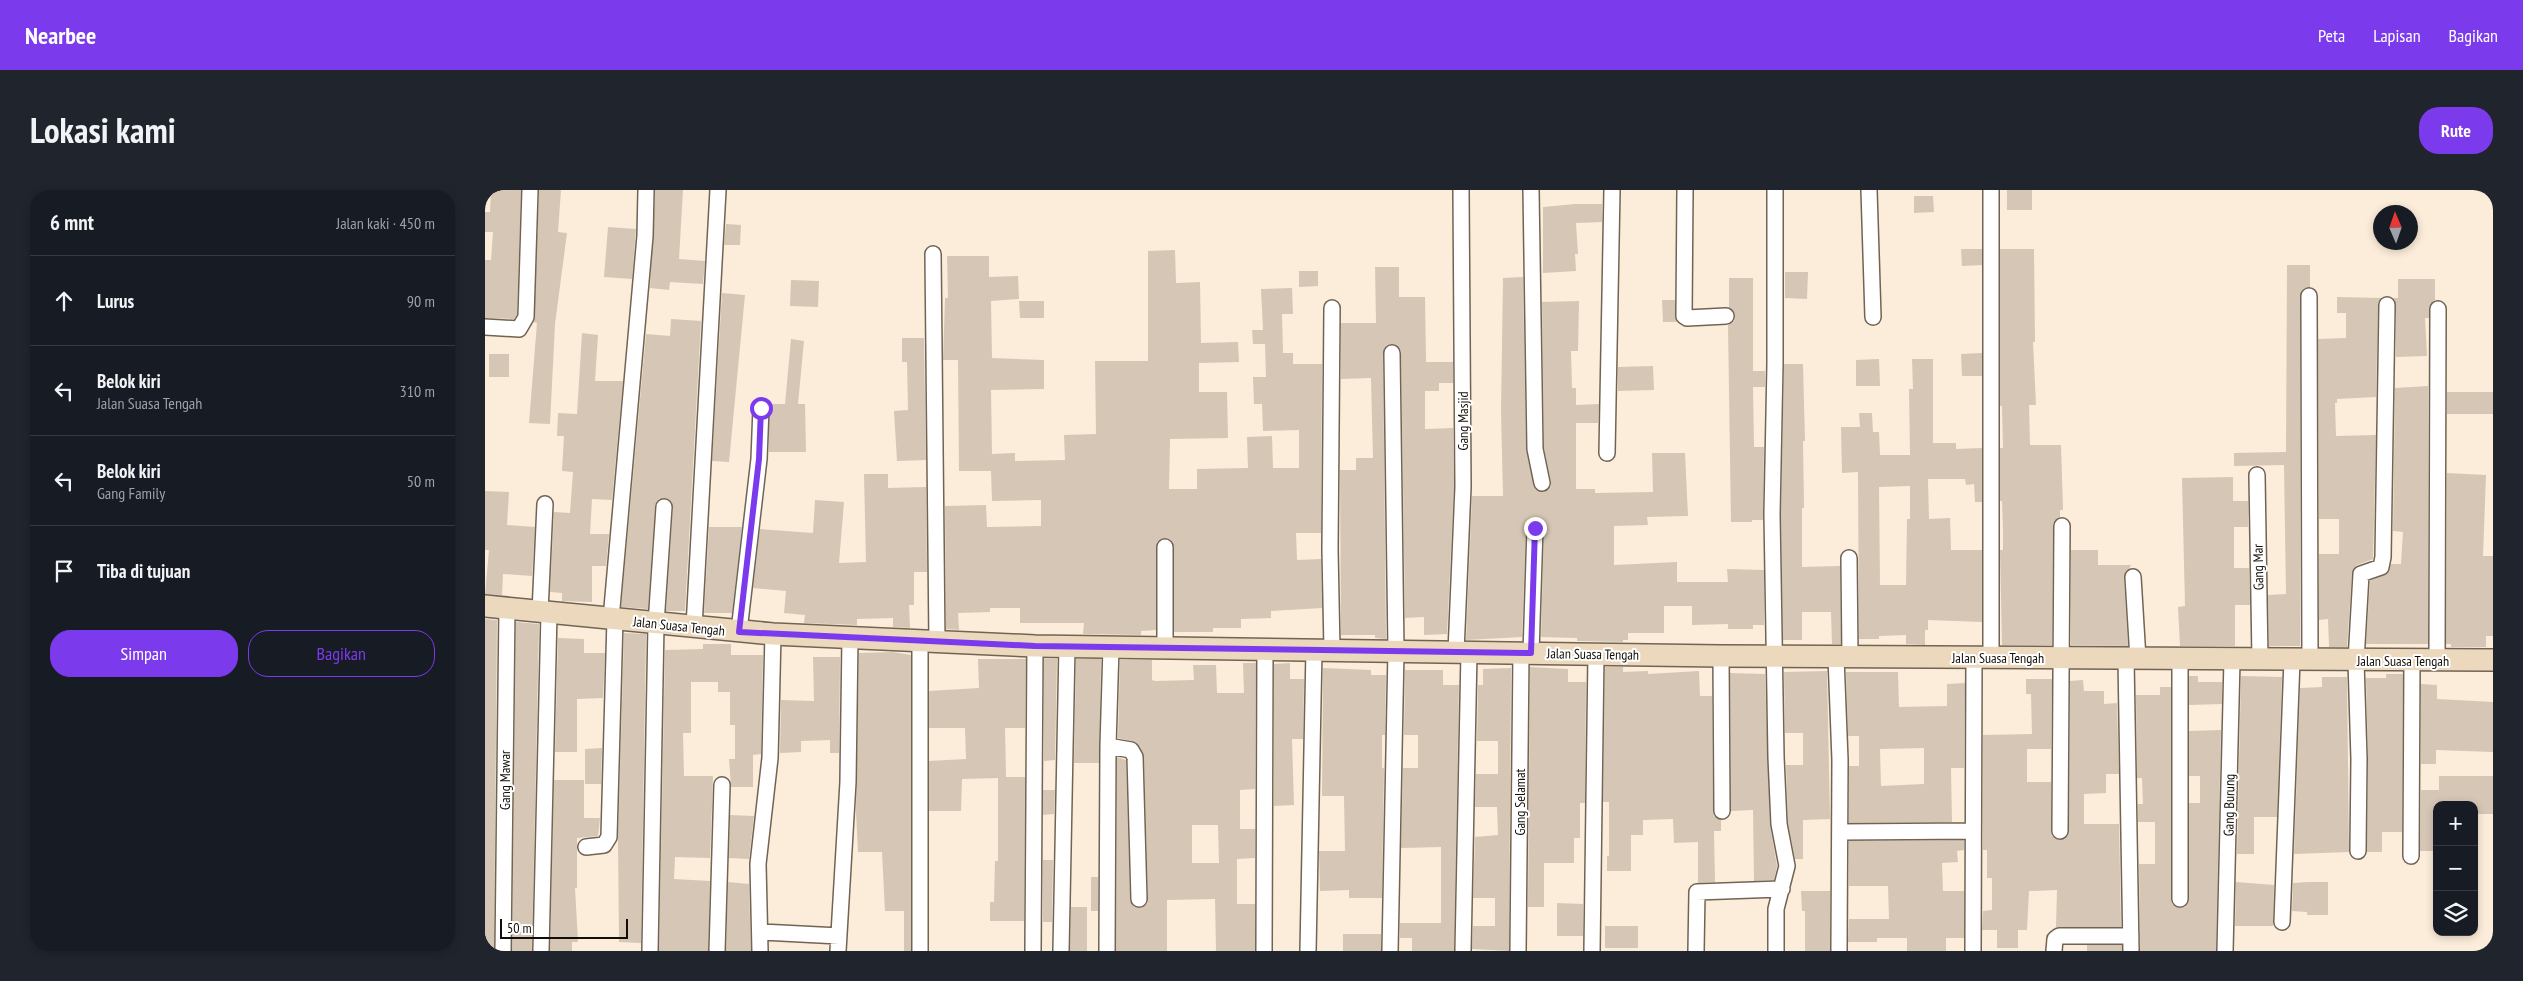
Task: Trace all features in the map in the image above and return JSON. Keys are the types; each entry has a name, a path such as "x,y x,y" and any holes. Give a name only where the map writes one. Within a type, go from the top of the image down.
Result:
{"street":[{"path":"485,327 519,329 526,317 530,190"},
{"path":"586,847 604,846 609,837 613,619 645,236 646,190"},
{"path":"693,627 718,190"},
{"name":"Gang Masjid","path":"1461,190 1463,951"},
{"path":"1531,190 1535,450 1542,483"},
{"path":"1607,453 1612,190"},
{"path":"1685,190 1683,313 1687,318 1726,316"},
{"path":"1775,190 1775,364 1772,514 1775,757 1779,824 1787,866 1776,909 1776,951"},
{"path":"1869,190 1873,317"},
{"path":"1973,951 1973,831 1983,658 1991,190"},
{"path":"920,951 929,642 933,254"},
{"path":"2282,922 2301,660 2309,296"},
{"path":"2358,851 2359,759 2356,661 2361,574 2381,566 2383,557 2387,305"},
{"path":"1307,951 1330,550 1332,308"},
{"path":"2437,661 2438,309"},
{"path":"1390,951 1396,651 1392,353"},
{"path":"739,632 759,459 761,408"},
{"name":"Gang Mar","path":"2257,475 2260,660"},
{"path":"541,951 545,504"},
{"path":"650,951 656,624 664,507"},
{"path":"2060,831 2062,526"},
{"name":"Gang Selamat","path":"1518,951 1526,653 1535,528"},
{"path":"1165,547 1165,648"},
{"path":"1839,951 1843,657 1849,558"},
{"path":"2054,951 2055,939 2059,936 2131,944 2133,577"},
{"name":"Jalan Suasa Tengah","path":"485,606 739,632 1035,646 1721,656 2356,661 2493,660"},
{"name":"Gang Mawar","path":"503,951 507,608"},
{"path":"760,951 758,864 770,758 773,634"},
{"path":"761,932 838,944 848,782 850,638"},
{"path":"1033,951 1035,646"},
{"path":"1061,951 1067,646"},
{"path":"1107,951 1108,746 1111,647"},
{"path":"1264,951 1265,649"},
{"path":"1592,951 1596,654"},
{"path":"1721,656 1722,811"},
{"path":"2180,659 2181,899"},
{"name":"Gang Burung","path":"2225,951 2232,660"},
{"path":"2411,856 2412,661"},
{"path":"1108,746 1131,750 1135,757 1139,899"},
{"path":"717,951 723,784"},
{"path":"1841,832 1973,831"},
{"path":"1696,951 1697,892 1782,889"}],"building":[{"path":"491,190 521,190 517,314 514,319 485,318 485,260 491,260 493,232 485,232 485,212 490,212"},
{"path":"539,190 561,190 558,232 567,233 555,324 550,424 529,423 537,323 534,322"},
{"path":"655,190 683,190 679,259 705,261 703,284 670,282 669,290 650,288"},
{"path":"2007,190 2032,190 2032,210 2007,210"},
{"path":"1914,196 1933,196 1934,212 1914,213"},
{"path":"1602,204 1602,222 1576,223 1578,254 1575,254 1576,271 1543,273 1543,207"},
{"path":"726,224 741,225 740,245 724,245"},
{"path":"608,227 636,229 632,279 604,277"},
{"path":"1961,249 1982,249 1982,265 1962,266"},
{"path":"2000,249 2034,249 2035,342 2033,342 2036,405 2029,405 2030,445 2061,445 2063,510 2060,510 2060,517 2054,521 2053,526 2052,645 2002,645 2000,550 2003,550 2003,530 2002,501 2000,501 2000,448 2003,448 2002,406 2000,406"},
{"path":"1175,250 1176,283 1200,282 1201,343 1238,342 1239,362 1199,363 1199,392 1227,392 1228,438 1170,439 1169,489 1197,489 1197,469 1248,468 1247,437 1272,436 1273,468 1299,468 1299,430 1263,431 1262,404 1254,404 1253,377 1266,377 1265,344 1253,344 1252,330 1263,330 1261,289 1292,288 1293,314 1282,314 1283,353 1293,353 1293,364 1322,364 1321,533 1296,533 1297,560 1321,559 1322,608 1271,611 1271,618 1241,619 1241,628 1213,628 1213,632 1174,632 1174,547 1170,539 1165,538 1157,542 1156,547 1156,630 1141,631 1141,635 1083,634 1084,623 1020,623 1020,608 990,608 990,612 958,613 959,630 946,629 945,506 986,505 987,527 1041,526 1041,500 992,501 991,471 959,471 958,360 943,360 945,298 948,298 947,256 989,256 989,277 1018,276 1019,299 991,301 992,358 1044,360 1044,389 991,390 992,454 1015,453 1015,461 1065,460 1064,435 1096,434 1095,361 1148,361 1148,251"},
{"path":"2287,265 2310,265 2310,287 2304,288 2300,296 2300,646 2269,646 2268,595 2286,594 2284,465 2234,466 2234,453 2286,452"},
{"path":"1375,267 1399,267 1399,297 1425,297 1426,362 1453,362 1453,383 1439,383 1439,391 1425,391 1425,429 1453,428 1454,487 1447,634 1424,635 1424,617 1405,618 1401,353 1400,348 1392,344 1387,345 1383,353 1386,639 1375,638 1375,635 1341,635 1340,470 1356,470 1356,458 1373,458 1371,378 1341,379 1341,323 1376,323"},
{"path":"1299,271 1318,271 1318,286 1299,287"},
{"path":"1785,272 1808,272 1807,299 1785,298"},
{"path":"1523,277 1526,449 1535,489 1544,492 1551,486 1544,448 1542,302 1579,301 1578,351 1571,351 1572,388 1576,388 1576,405 1599,404 1598,423 1576,423 1576,489 1595,489 1595,493 1653,492 1652,453 1685,453 1688,516 1647,517 1648,525 1614,526 1614,565 1677,562 1677,582 1728,582 1727,569 1764,570 1764,625 1753,625 1753,629 1728,629 1728,624 1692,625 1692,606 1664,606 1664,633 1628,633 1628,640 1623,640 1623,642 1577,641 1577,638 1541,637 1544,528 1540,520 1535,519 1527,523 1526,528 1522,637 1466,640 1472,496 1503,496 1501,412 1503,278"},
{"path":"1729,278 1753,278 1753,371 1765,371 1765,387 1753,387 1754,447 1764,447 1763,520 1752,520 1752,522 1731,522 1728,325 1734,321 1735,316 1729,307"},
{"path":"2398,279 2435,279 2435,300 2430,305 2429,318 2425,318 2427,356 2396,357 2396,305 2393,298 2398,298"},
{"path":"791,280 819,281 818,307 790,306"},
{"path":"722,293 745,295 729,462 712,461"},
{"path":"2337,297 2382,298 2378,305 2376,397 2337,399 2337,403 2335,403 2336,436 2376,435 2373,559 2357,565 2352,573 2347,647 2329,647 2328,619 2319,620 2319,554 2339,554 2339,519 2319,519 2318,339 2346,338 2346,313 2337,313"},
{"path":"1662,300 1675,300 1677,322 1663,322"},
{"path":"1019,301 1044,301 1044,318 1020,318"},
{"path":"671,319 701,321 685,611 666,611 673,508 672,502 665,498 659,499 655,506 648,609 621,607 646,334 670,336"},
{"path":"582,333 598,335 595,381 623,381 612,500 592,499 590,534 609,534 606,566 592,566 592,602 562,601 562,593 550,592 554,512 570,513 573,472 562,471 564,436 557,436 558,413 577,414"},
{"path":"902,338 924,338 926,460 897,461 894,411 908,410 907,362 902,362"},
{"path":"791,339 804,341 798,404 805,404 806,452 769,452 769,404 785,404"},
{"path":"1982,353 1982,376 1962,376 1961,354"},
{"path":"489,354 509,354 509,377 489,377"},
{"path":"1879,359 1880,386 1856,386 1856,360"},
{"path":"1912,359 1933,359 1933,443 1956,443 1956,449 1982,448 1982,502 1975,502 1974,484 1966,485 1965,479 1928,479 1929,519 1950,518 1951,550 1982,550 1982,622 1928,620 1928,630 1925,630 1925,645 1906,644 1906,635 1879,636 1879,639 1859,639 1858,472 1842,473 1841,427 1860,427 1859,413 1872,413 1873,432 1879,432 1880,455 1910,455 1909,389 1913,389","holes":["1910,486 1910,519 1907,519 1906,585 1880,585 1879,487"]},
{"path":"1784,364 1803,364 1805,441 1803,441 1804,508 1802,508 1802,567 1840,566 1841,644 1832,644 1831,612 1802,612 1802,640 1783,640 1781,514"},
{"path":"1653,366 1654,390 1618,391 1618,367"},
{"path":"2428,386 2428,644 2366,644 2370,581 2388,573 2391,564 2401,564 2403,532 2393,531 2395,388"},
{"path":"2447,392 2493,392 2493,414 2447,414"},
{"path":"2447,473 2486,475 2483,556 2493,556 2493,636 2486,636 2486,647 2451,647 2451,644 2446,644"},
{"path":"864,474 888,474 888,488 926,487 927,572 914,572 914,605 909,605 910,628 893,627 893,618 857,619 857,625 804,623 805,615 784,613 786,591 753,588 760,529 813,533 815,500 844,502 839,563 866,562"},
{"path":"2233,477 2233,501 2248,501 2248,527 2234,527 2234,568 2249,568 2250,605 2235,605 2235,646 2180,646 2178,607 2185,606 2182,478"},
{"path":"485,491 509,492 507,525 535,527 532,576 503,574 502,595 485,594 489,550 485,550"},
{"path":"709,527 742,527 732,613 704,613"},
{"path":"2071,550 2098,550 2098,565 2131,565 2124,578 2128,646 2071,645"},
{"path":"485,619 497,620 494,951 485,951"},
{"path":"516,622 539,624 532,951 512,951"},
{"path":"624,633 646,634 641,943 619,942 618,839"},
{"path":"558,638 584,639 584,653 605,653 603,698 577,699 577,752 555,752"},
{"path":"703,644 731,644 731,655 763,655 761,754 753,755 753,787 731,787 729,759 735,759 735,725 730,725 730,692 718,692 718,682 691,682 691,733 683,733 684,776 713,776 710,858 675,857 674,879 710,881 708,951 659,951 665,650 703,649"},
{"path":"893,652 911,655 911,951 904,951 904,911 885,911 882,852 858,852 856,812 859,653"},
{"path":"813,657 840,657 839,753 830,753 830,740 801,741 801,752 780,753 781,700 814,701"},
{"path":"978,659 1026,659 1025,728 1005,728 1006,777 1025,777 1024,921 990,921 990,902 994,902 995,861 998,861 998,778 962,779 961,811 929,811 929,761 966,759 965,728 929,728 929,691 979,688"},
{"path":"1044,659 1057,659 1055,760 1044,761"},
{"path":"1076,659 1101,659 1099,763 1074,763"},
{"path":"1120,660 1152,660 1152,680 1155,681 1194,680 1193,665 1216,665 1217,693 1244,693 1243,663 1256,663 1255,789 1240,790 1240,829 1255,829 1255,858 1237,859 1237,904 1255,904 1255,951 1216,951 1215,899 1167,900 1167,951 1116,951 1117,757 1126,760 1130,900 1134,907 1140,908 1147,904 1148,899 1144,757 1136,742 1118,738","holes":["1192,825 1218,825 1219,863 1192,863"]},
{"path":"1290,663 1290,679 1304,679 1303,739 1292,739 1294,805 1274,806 1274,664"},
{"path":"1530,667 1568,669 1568,682 1586,682 1585,803 1580,803 1580,838 1574,838 1574,863 1544,863 1544,907 1528,907"},
{"path":"1605,667 1623,667 1623,672 1648,671 1648,674 1699,671 1700,696 1712,696 1713,811 1714,816 1721,820 1721,831 1714,831 1715,882 1698,883 1698,842 1674,843 1673,819 1643,820 1643,835 1631,835 1631,871 1607,871 1607,856 1609,856 1609,802 1603,802"},
{"path":"1323,668 1371,670 1371,675 1386,675 1385,735 1382,735 1382,768 1384,768 1382,898 1349,898 1349,890 1320,891 1319,851 1345,851 1344,796 1322,796"},
{"path":"1511,668 1509,951 1472,949 1473,926 1495,926 1495,898 1473,898 1475,837 1498,835 1497,807 1475,807 1476,774 1498,774 1498,741 1477,741 1478,685 1483,685 1483,669"},
{"path":"1405,670 1443,670 1443,685 1459,685 1454,951 1412,951 1412,938 1400,938 1400,923 1441,923 1441,847 1401,848 1403,768 1418,768 1418,735 1404,735"},
{"path":"1827,671 1830,819 1803,820 1803,859 1795,859 1788,823 1786,765 1803,765 1803,733 1785,733 1784,672"},
{"path":"1846,672 1898,672 1899,707 1947,706 1947,684 1965,683 1964,768 1951,768 1952,822 1849,823 1849,766 1859,766 1859,736 1848,736","holes":["1924,748 1924,784 1881,786 1880,749"]},
{"path":"1730,673 1765,674 1770,824 1777,866 1774,880 1754,881 1753,810 1731,811"},
{"path":"2386,674 2403,674 2402,832 2382,832 2382,852 2367,852 2368,759 2366,678 2386,678"},
{"path":"2189,676 2198,676 2198,682 2222,682 2222,704 2189,705"},
{"path":"2241,676 2282,677 2277,817 2254,817 2254,854 2237,854"},
{"path":"2322,677 2347,677 2349,852 2294,854 2300,688 2322,687"},
{"path":"2026,679 2052,679 2051,749 2027,749 2027,782 2051,782 2051,831 2052,836 2059,840 2065,839 2069,831 2070,681 2083,680 2084,691 2104,691 2104,704 2117,703 2119,774 2106,774 2106,793 2084,794 2084,824 2119,824 2121,927 2056,927 2057,890 2029,891 2027,930 2018,930 2018,948 1997,948 1997,930 1982,930 1983,911 1992,910 1992,878 1987,878 1987,850 1983,850 1983,735 2032,734 2031,694 2026,694"},
{"path":"2421,684 2437,685 2437,699 2493,702 2493,752 2436,750 2436,764 2421,764"},
{"path":"2160,687 2171,687 2171,899 2172,904 2180,908 2185,907 2189,899 2189,803 2200,803 2200,776 2189,776 2189,731 2221,730 2216,951 2140,951 2139,864 2155,864 2155,822 2138,822 2138,804 2143,804 2142,778 2137,778 2136,695 2160,695"},
{"path":"602,748 601,784 585,784 585,749"},
{"path":"2439,776 2493,776 2493,814 2478,814 2478,801 2433,801 2433,851 2420,851 2421,790 2439,790"},
{"path":"554,780 584,780 584,818 600,818 598,836 577,838 577,888 575,888 578,942 572,942 572,951 550,951"},
{"path":"1043,790 1055,790 1054,814 1043,815"},
{"path":"730,815 754,816 749,859 729,858"},
{"path":"1964,840 1964,850 1957,851 1958,862 1942,863 1943,891 1964,891 1964,938 1946,938 1946,951 1907,951 1907,938 1877,938 1877,942 1848,942 1849,919 1889,919 1888,886 1849,886 1849,841"},
{"path":"1043,860 1053,860 1052,922 1043,922"},
{"path":"1091,877 1098,877 1098,911 1091,911"},
{"path":"728,882 749,884 751,951 726,951"},
{"path":"2236,882 2274,885 2273,926 2235,926"},
{"path":"2328,882 2328,915 2307,915 2307,912 2292,911 2293,883"},
{"path":"1801,891 1830,891 1830,951 1805,951 1805,911 1802,911"},
{"path":"1557,903 1583,904 1583,936 1557,936"},
{"path":"1071,907 1087,907 1087,951 1070,951"},
{"path":"1605,926 1638,926 1638,948 1605,948"},
{"path":"1343,934 1381,934 1381,951 1343,951"},
{"path":"2087,945 2122,945 2122,951 2087,951"}],"route":[{"path":"761,408 759,459 739,632 937,643 1035,646 1531,653 1535,528"}]}
